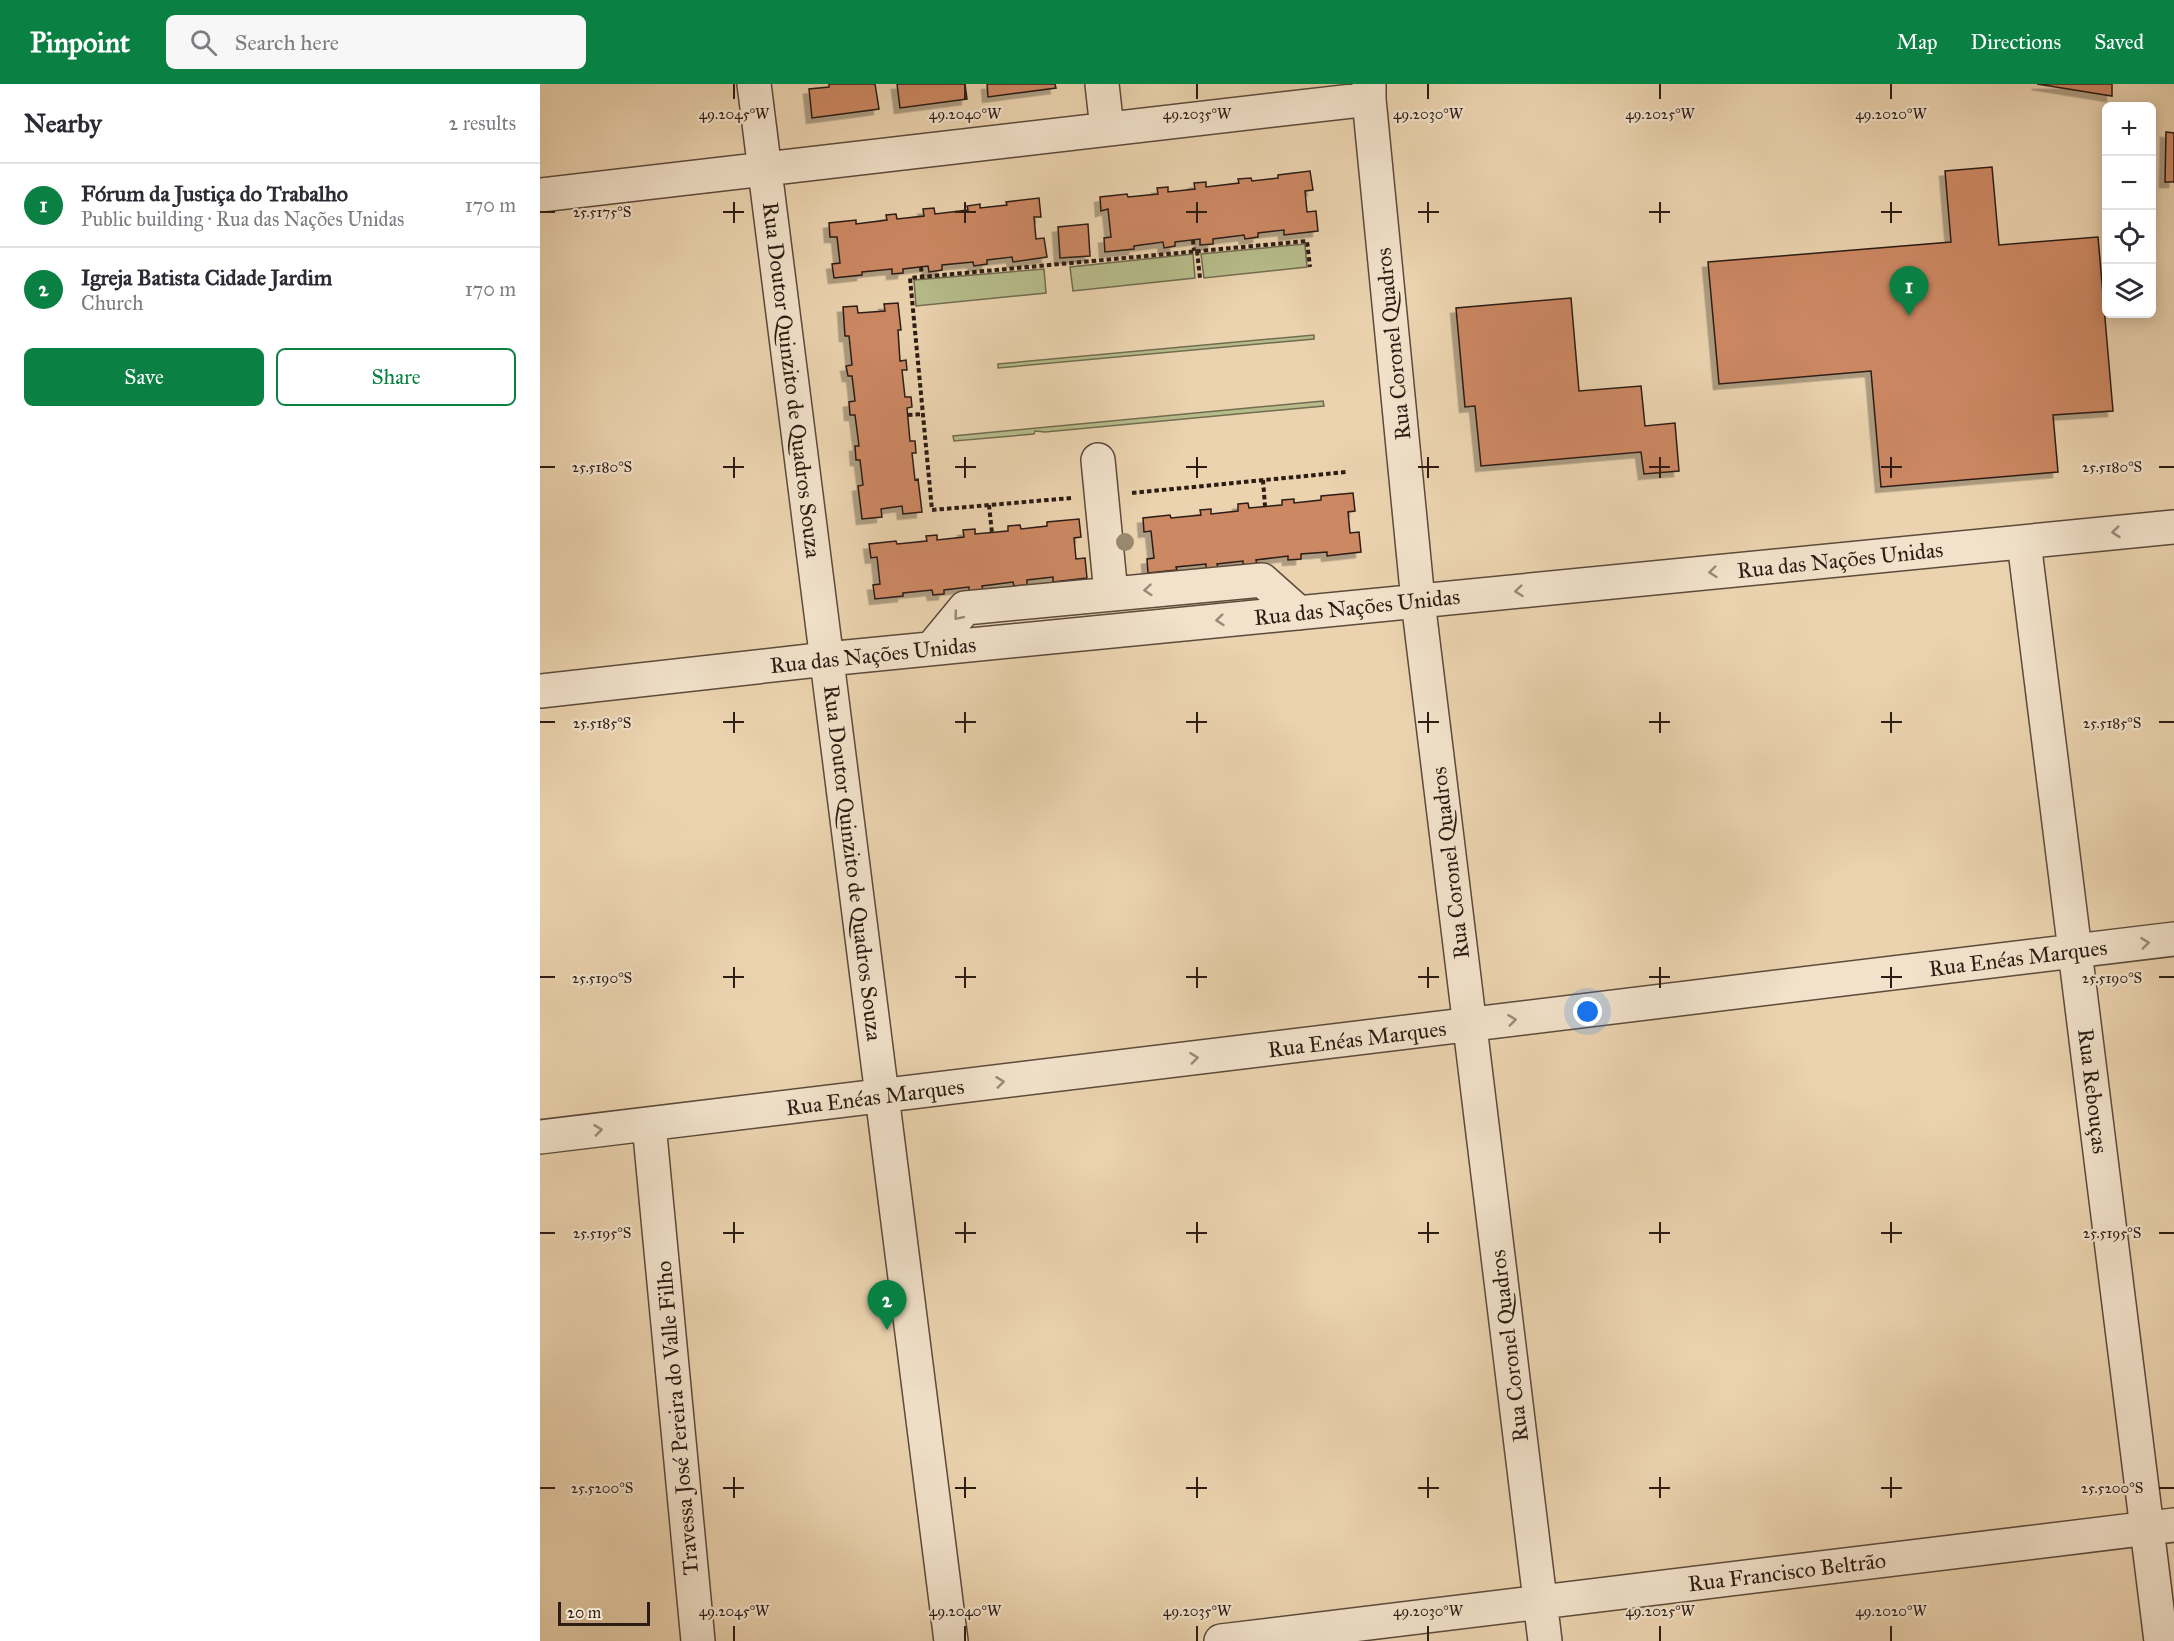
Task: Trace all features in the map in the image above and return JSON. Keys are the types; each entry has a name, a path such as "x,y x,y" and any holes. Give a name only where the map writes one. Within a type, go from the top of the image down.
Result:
{"street":[{"name":"Rua Doutor Quinzito de Quadros Souza","path":"754,84 951,1641"},
{"path":"1102,84 1107,129"},
{"path":"540,195 1107,129 1369,91"},
{"name":"Rua Coronel Quadros","path":"1369,91 1418,601 1545,1641"},
{"path":"1098,460 1111,594"},
{"name":"Rua das Nações Unidas","path":"540,692 827,658 2174,527"},
{"name":"Rua Rebouças","path":"2024,542 2075,951 2160,1526 2161,1641"},
{"path":"932,648 965,608 1111,594 1262,580 1299,613"},
{"name":"Rua Enéas Marques","path":"540,1137 2174,939"},
{"name":"Travessa José Pereira do Valle Filho","path":"650,1124 698,1641"},
{"name":"Rua Francisco Beltrão","path":"1221,1641 2160,1526"}],"path":[{"path":"1193,240 1200,278"},
{"path":"1074,498 932,510 910,278 1307,241 1310,267"},
{"path":"921,267 922,277"},
{"path":"908,415 923,414"},
{"path":"1131,503 1130,493 1346,472"},
{"path":"1263,480 1265,507"},
{"path":"989,505 992,532"}],"green space":[{"path":"1305,244 1307,267 1204,278 1201,254"},
{"path":"1193,254 1195,278 1073,291 1070,267"},
{"path":"1044,269 1046,293 916,306 914,280"},
{"path":"1314,335 1314,339 998,368 998,364"},
{"path":"1323,401 1324,406 1045,432 1035,431 1034,434 954,441 953,436"}],"building":[{"path":"829,84 875,84 879,109 812,118 809,89 829,87"},
{"path":"897,84 965,84 967,99 900,108"},
{"path":"987,84 1055,84 1056,88 988,97"},
{"path":"2037,84 2112,84 2112,96"},
{"path":"2166,132 2174,133 2174,182 2165,182"},
{"path":"1992,167 1999,245 2098,237 2102,318 2105,318 2113,411 2053,415 2058,472 1881,487 1871,371 1719,384 1708,262 1951,242 1945,171"},
{"path":"1310,171 1313,190 1305,191 1307,212 1316,211 1318,231 1284,235 1284,230 1258,233 1258,237 1245,239 1244,235 1213,239 1213,244 1200,245 1200,239 1175,242 1175,246 1164,248 1163,242 1134,246 1134,249 1105,252 1104,238 1111,237 1108,209 1101,211 1100,197 1158,194 1157,188 1168,187 1168,192 1195,189 1194,183 1206,182 1206,187 1239,183 1238,179 1251,178 1252,181"},
{"path":"1039,198 1041,217 1034,217 1036,239 1044,238 1047,257 1013,262 1012,257 987,260 987,264 974,266 973,262 942,265 942,270 929,272 928,266 903,269 903,273 892,274 892,269 834,278 832,264 840,263 837,237 830,237 829,223 856,220 856,224 887,220 886,215 896,214 897,219 924,216 923,209 934,208 935,214 968,210 967,206 980,204 980,208"},
{"path":"1088,224 1090,256 1060,258 1058,227"},
{"path":"1571,298 1579,391 1641,386 1645,426 1675,423 1679,471 1644,474 1641,452 1481,466 1475,406 1465,407 1456,308"},
{"path":"898,303 901,330 898,330 900,361 906,360 907,370 902,370 905,397 911,397 912,407 907,408 910,441 915,441 916,453 912,453 922,512 903,514 902,506 881,509 882,517 862,519 858,486 863,485 860,460 856,460 855,446 859,446 855,415 850,415 849,402 855,401 852,376 848,376 846,366 852,365 849,336 845,336 843,307 857,306 858,313 885,311 884,304"},
{"path":"1353,493 1355,511 1348,512 1350,533 1359,532 1361,552 1327,556 1327,552 1301,554 1301,559 1288,560 1288,556 1256,560 1257,565 1243,567 1243,561 1217,564 1218,568 1206,569 1206,564 1148,573 1147,559 1154,558 1151,531 1144,532 1143,518 1201,515 1200,510 1211,509 1211,514 1238,511 1238,504 1248,503 1249,508 1282,505 1282,500 1294,499 1294,503 1321,500 1321,496"},
{"path":"1079,519 1081,537 1074,538 1076,559 1085,558 1087,578 1053,582 1053,577 1027,580 1027,585 1014,586 1013,582 982,586 983,591 969,593 969,587 944,590 944,594 933,595 932,590 875,599 873,585 880,584 877,557 871,558 869,544 927,541 926,536 937,535 937,540 964,537 963,530 975,529 975,534 1008,531 1008,526 1020,525 1021,529 1047,526 1047,522"}],"place":[{"name":"Fórum da Justiça do Trabalho","path":"1909,316"},
{"name":"Igreja Batista Cidade Jardim","path":"887,1330"}]}
